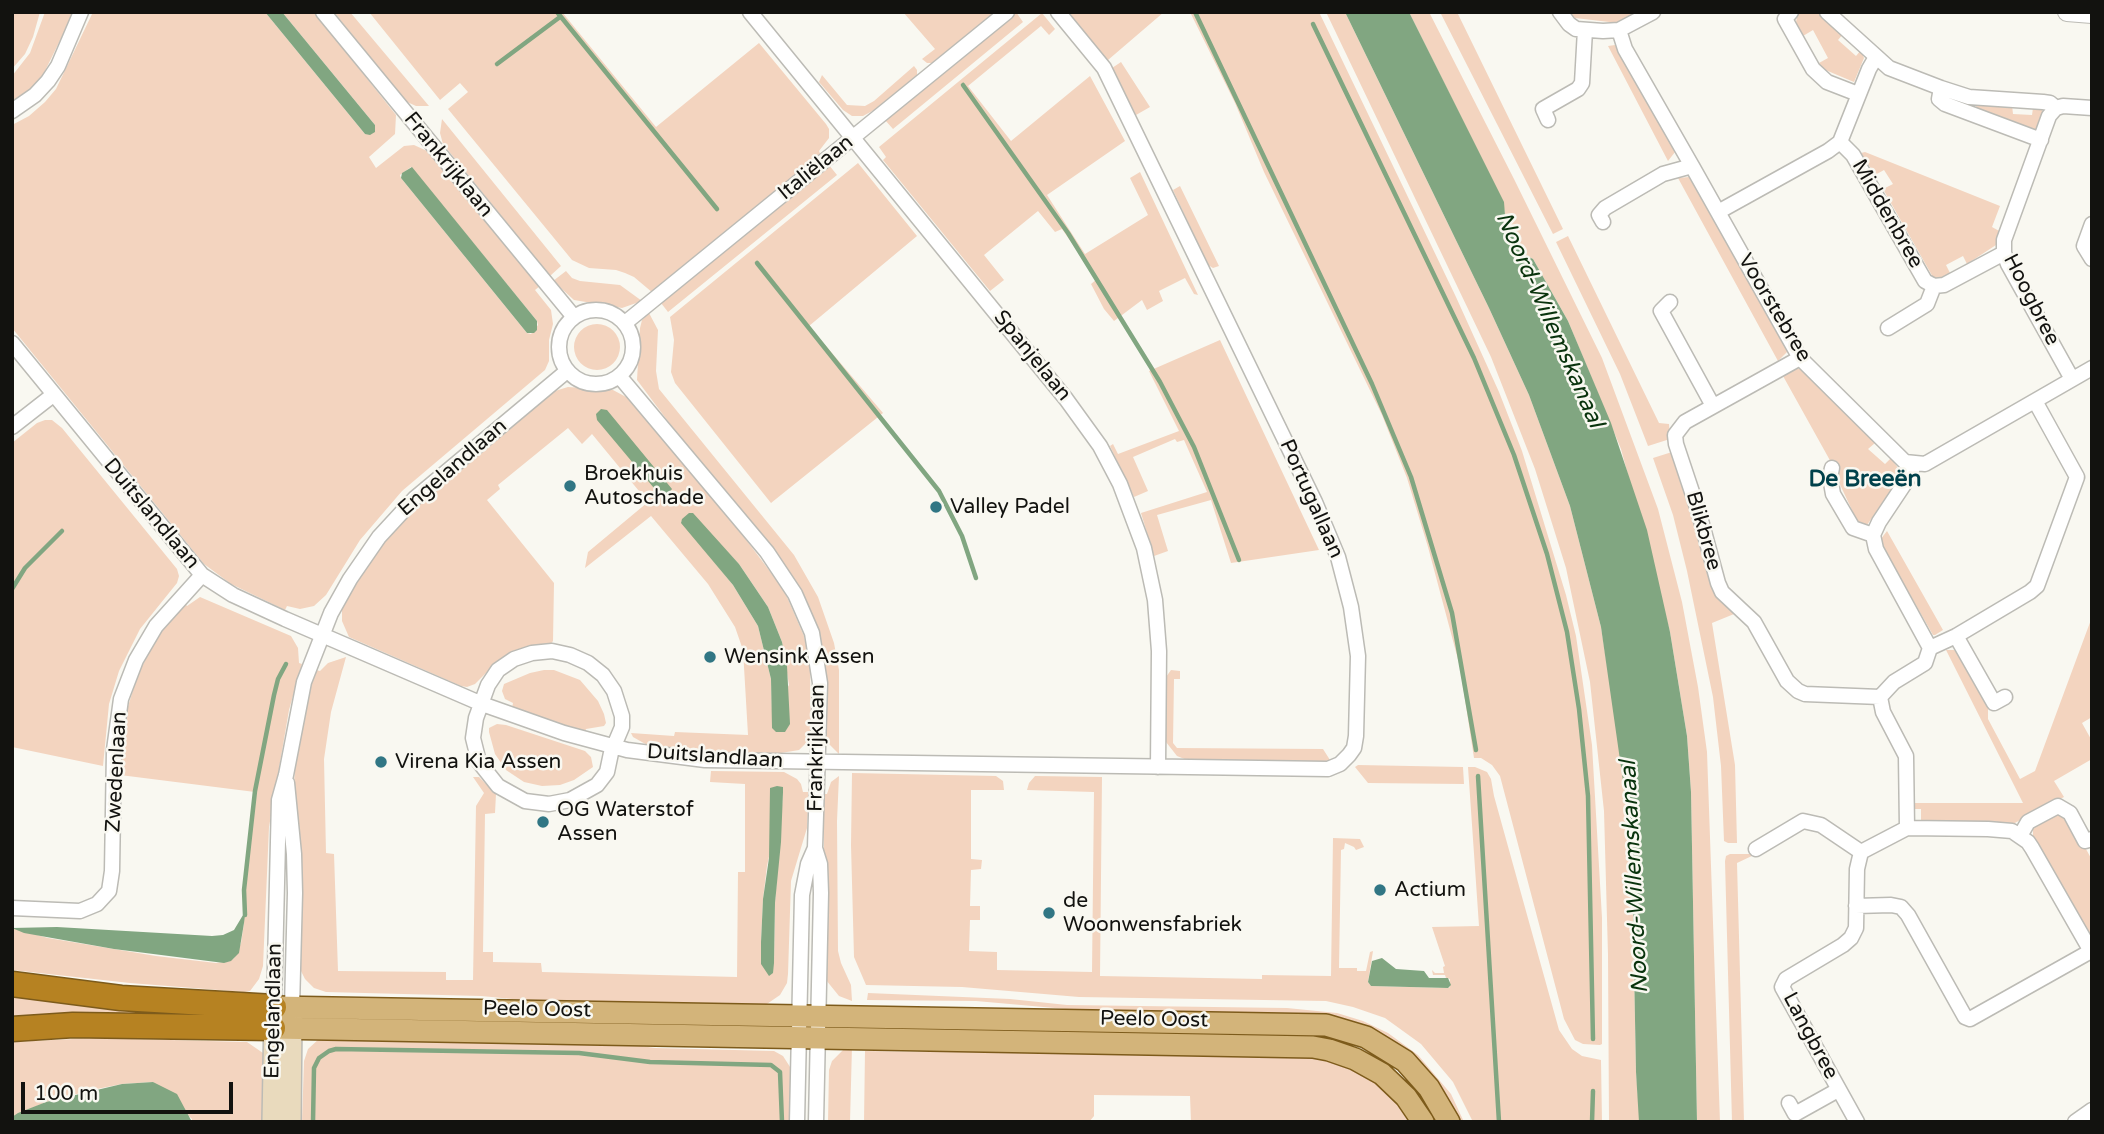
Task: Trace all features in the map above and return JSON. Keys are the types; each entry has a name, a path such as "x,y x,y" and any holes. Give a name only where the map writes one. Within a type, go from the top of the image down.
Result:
{"highway":[{"path":"12,985 283,1018"},
{"path":"12,1029 283,1018"}],"main road":[{"name":"Peelo Oost","path":"283,1018 810,1015 1326,1025 1366,1037 1405,1061 1429,1088 1449,1122"},
{"name":"Peelo Oost","path":"283,1018 808,1039 1312,1047 1355,1059 1382,1074 1406,1097 1423,1122"},
{"name":"Engelandlaan","path":"272,1122 283,1018"},
{"name":"Engelandlaan","path":"283,1018 291,1122"}],"street":[{"path":"12,111 22,106 48,81 58,66 81,12"},
{"name":"Frankrijklaan","path":"323,12 574,317"},
{"name":"Spanjelaan","path":"751,12 1081,418 1120,484 1144,548 1155,600 1159,651 1158,767"},
{"name":"Italiëlaan","path":"625,323 1007,12"},
{"name":"Portugallaan","path":"817,762 1320,770 1340,764 1354,748 1358,675 1355,630 1338,557 1309,490 1104,68 1058,12"},
{"path":"1560,12 1569,24 1576,29 1585,30 1619,30 1648,13"},
{"path":"1791,12 1785,19 1813,69 1827,82 1858,94"},
{"path":"1827,12 1889,68 1941,88 1967,104 2041,140"},
{"path":"2067,12 2091,13"},
{"path":"1548,120 1543,109 1578,89 1582,83 1585,30"},
{"name":"Voorstebree","path":"1619,30 1625,49 1800,358 1905,462 1914,465"},
{"name":"Middenbree","path":"1718,212 1840,142 1858,94 1876,57"},
{"path":"1967,104 2043,102 2056,108 2092,108"},
{"name":"Hoogbree","path":"2056,108 2049,116 2004,240 2004,253 2073,379"},
{"name":"Middenbree","path":"1840,142 1853,155 1924,281 1934,286 1944,285 2004,253"},
{"path":"1603,222 1600,215 1605,208 1663,174 1692,166"},
{"path":"2092,224 2084,246 2092,259"},
{"name":"Middenbree","path":"1888,328 1927,304 1934,286"},
{"path":"1671,302 1661,311 1713,406"},
{"path":"591,310 601,310 610,312 625,323 634,341 634,351 627,370 620,377 592,385 567,371 561,360 560,337 574,317 591,310"},
{"name":"Duitslandlaan","path":"12,343 202,575 233,596 482,704 564,733 645,753 705,760 817,762"},
{"name":"Blikbree","path":"1800,358 1685,422 1679,428 1675,439 1722,592 1754,622 1787,681 1798,691 1814,695 1880,697"},
{"path":"1930,648 1876,549 1873,535 1879,522 1914,465 1925,464 2092,368"},
{"name":"Engelandlaan","path":"283,1018 279,800 301,691 322,634 350,579 395,518 415,498 567,371"},
{"name":"Frankrijklaan","path":"620,377 767,552 795,594 811,633 820,683 815,848 820,864 821,893 810,1015"},
{"path":"12,427 53,395"},
{"path":"1907,828 1906,756 1883,712 1880,697 1894,682 1925,663 1930,648 1956,636 2030,593 2037,586 2077,477 2035,401"},
{"path":"1832,468 1830,477 1833,494 1853,528 1873,535"},
{"name":"Zwedenlaan","path":"12,908 80,911 97,904 109,891 112,871 114,750 121,699 136,660 156,626 202,575"},
{"path":"1956,636 1994,703 2005,697"},
{"name":"Duitslandlaan","path":"552,651 588,663 603,675 614,691 622,716 622,727 603,778 584,794 555,804 525,801 498,786 479,762 473,738 482,704 492,677 506,663 532,653 552,651"},
{"path":"2021,836 2028,822 2058,806 2070,813 2085,841 2092,839"},
{"path":"1756,849 1803,821 1821,825 1861,852 1907,828 2012,831 2032,848 2091,952 1970,1019 1965,1017 1908,915 1900,907 1856,906"},
{"name":"Langbree","path":"1857,1122 1782,987 1786,979 1843,946 1851,938 1856,928 1857,869 1861,852"},
{"path":"797,1122 810,1015"},
{"path":"808,1039 816,1122"},
{"name":"Langbree","path":"1789,1103 1795,1114 1838,1090"},
{"path":"2075,1122 2092,1110"}],"shaded area":[{"path":"12,12 40,12 25,54 12,69"},
{"path":"45,12 74,12 43,75 12,103 12,76 30,53"},
{"path":"93,12 265,12 365,134 375,125 282,12 314,12 396,115 395,134 369,157 376,168 404,146 414,145 427,151 540,286 535,290 551,310 553,324 549,340 549,361 545,370 402,491 360,540 326,595 314,606 300,609 287,606 285,610 231,584 204,564 12,328 12,125 29,116 56,89","holes":["411,167 538,325 531,334 527,333 400,175"]},
{"path":"334,12 350,12 429,106 416,106 405,101"},
{"path":"369,12 562,12 656,127 759,43 826,124 829,138 819,151 821,156 653,293 625,273 589,268 572,260 448,109 468,92 460,83 440,100"},
{"path":"903,12 995,12 932,63 927,63 922,59 935,49"},
{"path":"1016,12 1023,22 893,129 885,120"},
{"path":"1069,12 1164,12 1108,60 1102,58"},
{"path":"1190,12 1319,12 1499,392 1522,451 1576,636 1592,745 1602,918 1600,1045 1583,1044 1575,1040 1564,1019 1500,776 1492,765 1481,758 1474,758 1460,667 1428,547 1407,478 1382,415"},
{"path":"1326,12 1345,12 1529,395 1570,506 1601,627 1622,761 1632,863 1636,1072 1640,1122 1609,1122 1604,811 1590,682 1566,568 1535,469 1491,357"},
{"path":"1409,12 1429,12 1514,179 1602,358 1658,509 1682,602 1707,752 1720,1122 1697,1122 1691,792 1687,736 1670,632 1621,449 1568,321 1533,259 1525,255 1505,215 1503,202"},
{"path":"1440,12 1457,12 1563,229 1553,234"},
{"path":"1569,12 1636,12 1618,23 1575,18"},
{"path":"1798,12 1819,12 1843,34 1838,40 1856,56 1861,50 1864,58 1854,82 1823,69 1819,63 1828,58 1813,30 1803,36 1796,22"},
{"path":"1042,13 1055,29 1049,35 1041,26 968,86 1011,141 1090,76 1125,141 1047,195 1085,254 1148,215 1130,178 1140,172 1198,295 1194,294 1185,278 1159,291 1163,301 1147,310 1142,300 1114,321 1104,309 1091,284 1097,279 1062,229 1055,232 1038,211 984,255 1004,280 990,291 883,160 886,157 879,147"},
{"path":"1615,45 1675,152 1668,161 1608,46"},
{"path":"1121,62 1150,107 1136,115 1112,72 1112,68"},
{"path":"914,66 917,75 878,108 863,116 852,116 843,110 819,82 822,75 847,105 865,106"},
{"path":"1977,103 2012,105 2013,114 2032,115 2033,108 2042,110 2040,128 2033,130 1975,111"},
{"path":"442,119 561,266 550,276 443,144 440,133"},
{"path":"1865,152 2000,206 1992,227 2001,232 1996,245 1967,264 1963,256 1946,265 1950,273 1934,279 1883,189 1893,184 1884,170 1875,175 1861,153"},
{"path":"858,163 917,236 809,326 883,413 771,503 675,383 671,372 674,340 670,317"},
{"path":"829,165 837,175 668,312 661,303"},
{"path":"1689,177 1788,351 1778,361 1678,178"},
{"path":"1180,186 1219,266 1213,268 1208,265 1173,190"},
{"path":"1568,236 1659,423 1669,424 1670,439 1648,446 1620,374 1556,242"},
{"path":"566,271 572,278 580,281 620,285 642,301 622,308 574,300 553,281"},
{"path":"649,313 658,330 656,371 659,389 794,555 818,597 834,643 839,670 839,754 829,744 824,733 799,589 767,542 691,452 637,380 640,328 642,320"},
{"path":"597,324 613,331 620,347 613,363 597,370 581,363 574,347 581,331"},
{"path":"1220,340 1319,550 1231,563 1211,500 1157,515 1168,551 1154,556 1141,513 1207,492 1184,440 1177,442 1175,439 1133,457 1148,491 1134,497 1110,446 1113,444 1118,454 1179,431 1149,371"},
{"path":"1795,369 1802,369 1875,443 1868,449 1885,464 1891,458 1900,471 1899,479 1867,525 1857,521 1832,464 1783,376"},
{"path":"568,387 613,390 628,398 738,529 784,590 804,636 810,666 811,738 799,750 781,753 701,752 649,746 633,737 631,733 674,736 675,732 748,735 743,650 735,627 708,584 651,516 585,568 588,552 648,502 592,434 582,444 568,428 498,485 500,489 487,500 554,583 553,641 550,645 510,654 498,661 475,684 467,687 349,637 342,621 342,608 386,539 440,485 555,391","holes":["681,521 718,542 739,564 768,607 782,642 789,685 772,710 771,679 758,626 733,585"]},
{"path":"52,420 62,428 177,569 179,576 177,583 140,629 119,671 109,704 103,766 12,747 12,443 37,423"},
{"path":"1672,452 1712,584 1734,614 1712,623 1735,765 1737,843 1724,841 1721,766 1713,697 1673,515 1653,458"},
{"path":"1887,531 1943,630 1935,635 1881,544 1880,540"},
{"path":"200,597 291,636 298,648 299,663 302,664 289,710 269,827 263,966 259,979 250,991 244,992 12,970 12,928 48,938 156,956 216,963 234,958 241,943 244,923 244,890 255,792 120,775 126,713 138,674 171,617 184,602 187,606"},
{"path":"2092,617 2092,717 2082,723 2092,741 2092,759 2054,781 2064,797 2011,825 1921,820 1921,809 1914,809 1914,803 2023,803 1946,650 1958,652 1988,707 1988,719 2020,779 2035,771"},
{"path":"346,657 331,712 324,759 326,853 334,854 338,971 446,972 446,980 473,980 476,806 484,793 473,777 479,777 496,794 495,813 485,814 483,952 493,952 493,962 541,963 542,972 737,977 738,872 745,872 745,784 710,782 711,771 784,772 797,779 803,792 809,792 807,828 791,881 787,983 780,995 764,1006 554,1003 481,996 326,992 314,988 299,967 293,793 307,696 316,670 320,671 328,663","holes":["783,792 775,903 774,963 761,942 763,899 767,866"]},
{"path":"544,670 554,670 580,680 598,701 604,714 604,726 586,729 585,733 512,708 513,703 505,699 502,691 504,684"},
{"path":"1171,670 1180,671 1180,679 1174,679 1173,743 1177,748 1323,749 1330,760 1187,760 1177,756 1166,742 1166,677"},
{"path":"497,724 585,751 591,757 593,767 574,780 560,785 542,786 524,782 506,770 495,754 489,728"},
{"path":"1355,767 1463,767 1464,784 1368,783"},
{"path":"1468,767 1487,772 1491,779 1559,1030 1572,1049 1582,1056 1601,1060 1602,1122 1473,1122 1453,1082 1421,1044 1385,1018 1326,1001 1079,997 962,987 866,985 854,957 852,773 996,776 1003,781 1004,790 971,790 971,859 982,860 981,869 971,870 970,906 980,906 980,920 970,920 969,951 997,952 997,970 1092,972 1094,792 1027,790 1035,776 1102,777 1100,976 1262,979 1262,975 1331,976 1333,838 1360,839 1364,847 1356,850 1345,843 1344,849 1341,850 1339,968 1366,971 1370,952 1373,951 1368,982 1371,986 1448,988 1450,979 1445,975 1433,975 1432,970 1435,973 1444,973 1445,966 1432,927 1479,926"},
{"path":"839,776 838,951 851,985 852,1001 839,996 826,980 823,794 827,794 831,782"},
{"path":"2055,814 2061,814 2070,820 2092,860 2092,941 2033,838 2035,824"},
{"path":"1730,854 1756,854 1737,863 1744,1122 1732,1122 1725,861"},
{"path":"12,993 193,1011 193,1015 97,1014 12,1024"},
{"path":"868,993 1010,999 1067,1005 1287,1008 1337,1013 1388,1033 1418,1055 1451,1094 1464,1122 1458,1122 1448,1100 1333,1018 1310,1014 1066,1009 976,1001 867,1000"},
{"path":"93,1038 247,1042 263,1053 268,1073 267,1122 192,1122 153,1082 92,1090 46,1102 12,1117 12,1042"},
{"path":"320,1038 605,1041 655,1048 774,1051 783,1056 792,1070 792,1122 302,1122 304,1061 308,1049"},
{"path":"852,1046 850,1122 828,1122 829,1070 832,1061 843,1050"},
{"path":"992,1047 1316,1052 1365,1069 1418,1122 1191,1122 1190,1096 1094,1095 1094,1116 1089,1122 864,1122 865,1051 929,1052"}],"water":[{"path":"265,12 282,12 375,125 375,132 365,134"},
{"name":"Noord-Willemskanaal","path":"1345,12 1409,12 1504,202 1505,215 1525,255 1533,259 1568,321 1611,423 1647,530 1670,632 1687,736 1691,792 1697,1122 1639,1122 1632,863 1628,816 1601,627 1570,506 1529,395"},
{"path":"412,167 537,321 537,330 534,333 527,333 401,178 402,173"},
{"path":"601,409 607,410 672,489 664,500 597,420 596,414"},
{"path":"689,513 693,513 739,564 768,607 782,642 787,666 790,724 785,732 776,732 772,728 771,679 758,626 733,585 681,523"},
{"path":"783,787 781,842 775,903 774,963 773,973 769,976 761,964 761,942 769,858 770,788"},
{"path":"243,915 239,953 231,961 224,963 114,949 24,933 12,928 57,927 212,936 234,930"},
{"path":"1382,958 1396,969 1424,971 1429,978 1448,978 1451,985 1448,988 1371,986 1368,982 1372,961"},
{"path":"153,1082 177,1094 192,1122 12,1122 12,1117 18,1113 46,1102 122,1084"}],"waterway":[{"path":"557,12 717,209"},
{"path":"1195,12 1372,384 1411,477 1452,613 1476,750"},
{"path":"497,64 560,17"},
{"path":"1313,24 1474,358 1514,455 1547,554 1567,632 1579,709 1588,796 1593,1039"},
{"path":"963,85 1068,233 1160,382 1194,447 1239,560"},
{"path":"757,263 939,491 962,536 976,578"},
{"path":"12,589 25,568 62,531"},
{"path":"245,915 244,890 255,791 274,695 286,664"},
{"path":"1478,776 1499,1122"},
{"path":"313,1122 314,1068 319,1058 336,1049 579,1053 650,1062 771,1065 780,1072 782,1122"},
{"path":"1592,1122 1593,1091"}],"place":[{"name":"Broekhuis Autoschade","path":"570,486"},
{"name":"Valley Padel","path":"936,507"},
{"name":"Wensink Assen","path":"710,657"},
{"name":"Virena Kia Assen","path":"381,762"},
{"name":"OG Waterstof Assen","path":"543,822"},
{"name":"Actium","path":"1380,890"},
{"name":"de Woonwensfabriek","path":"1049,913"}],"district":[{"name":"De Breeën","path":"1865,480"}]}
